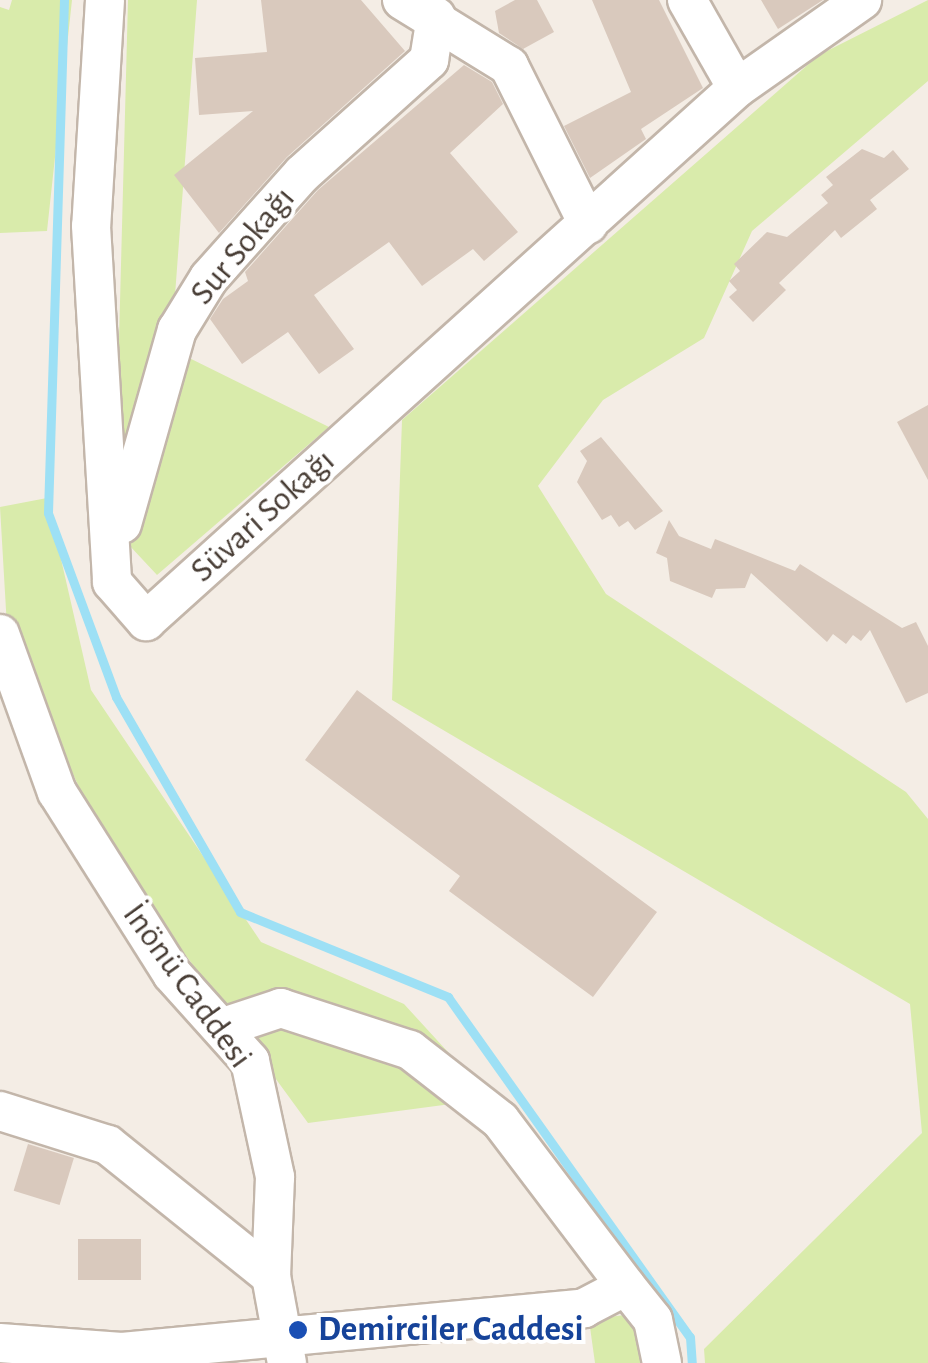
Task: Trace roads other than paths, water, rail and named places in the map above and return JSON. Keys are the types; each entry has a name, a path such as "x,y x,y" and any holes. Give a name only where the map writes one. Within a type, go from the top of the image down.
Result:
{"street":[{"path":"105,0 91,226 112,582"},
{"path":"402,0 436,16 509,66 588,224"},
{"path":"436,16 470,0"},
{"path":"686,0 737,88"},
{"name":"Süvari Sokağı","path":"112,582 146,621 737,88 851,4"},
{"name":"Sur Sokağı","path":"112,582 130,480 176,330 208,278 302,174 429,60 436,16"},
{"name":"İnönü Caddesi","path":"0,634 57,792 172,974 250,1061 275,1177 271,1276 283,1348"},
{"path":"220,1028 281,1008 410,1050 500,1120 652,1320 662,1363"},
{"path":"0,1112 108,1145 271,1276"},
{"path":"0,1343 122,1352 283,1348 584,1308 626,1286"}],"waterway":[{"path":"64,0 48,513 116,697 240,912 448,997 690,1337 692,1363"}],"place":[{"name":"Demirciler Caddesi","path":"298,1330"}]}
